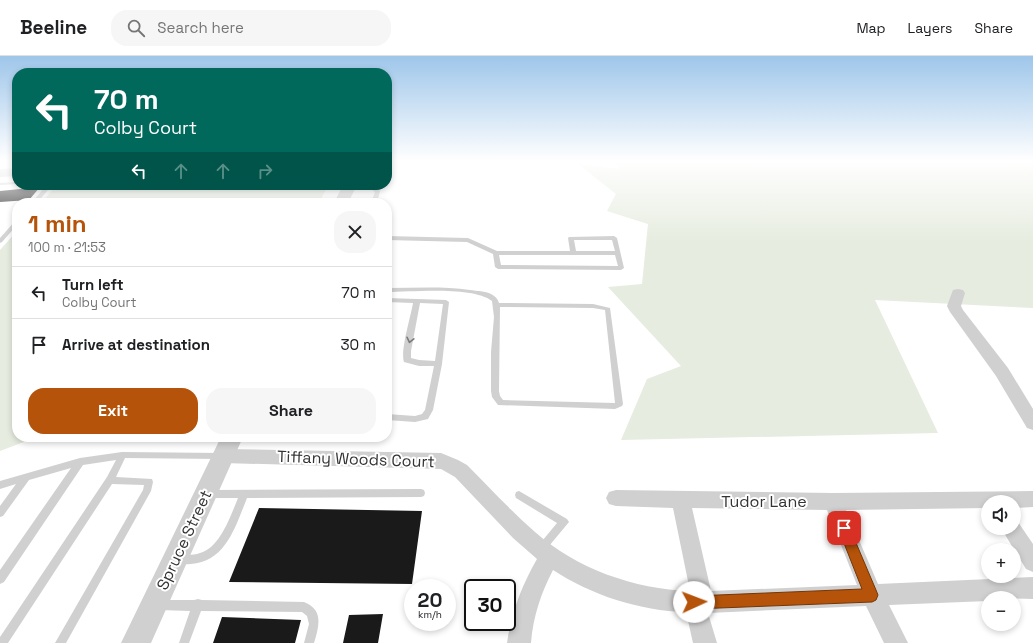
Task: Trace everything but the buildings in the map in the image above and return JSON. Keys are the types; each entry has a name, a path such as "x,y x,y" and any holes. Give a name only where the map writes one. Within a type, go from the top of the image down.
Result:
{"street":[{"path":"958,293 954,306 957,312 1002,372 1033,424"},
{"name":"Spruce Street","path":"136,643 227,446"},
{"name":"Tiffany Woods Court","path":"227,446 441,461 452,465 460,471 530,540 578,573 609,586 662,600 699,602 1033,588"},
{"name":"Tudor Lane","path":"616,498 833,502 981,501"},
{"name":"Tudor Lane","path":"1021,500 1033,499"},
{"path":"681,500 705,643"},
{"path":"833,502 872,595 896,643"},
{"path":"1016,535 1033,562"},
{"path":"518,643 526,604 546,552"}],"lane":[{"path":"38,198 46,190"},
{"path":"0,241 12,228"},
{"path":"392,238 468,240 496,252 618,253"},
{"path":"496,252 498,267 621,268 614,238 571,238 573,253"},
{"path":"392,290 469,290 491,295 495,300 496,305 495,392 496,397 501,403 615,406 619,404 608,310 602,307 593,306 496,305"},
{"path":"392,300 446,302 438,364 429,410 424,417 415,419 392,417"},
{"path":"417,301 407,360 419,363 438,364"},
{"path":"0,486 80,462 122,455 227,446"},
{"path":"2,643 110,480 122,455"},
{"path":"0,578 80,462"},
{"path":"0,513 26,478"},
{"path":"60,643 147,491 149,482 110,480"},
{"path":"205,494 421,493"},
{"path":"174,560 204,558 215,552 221,543 244,494"},
{"path":"519,495 564,522 546,552"},
{"path":"154,604 304,607 312,614 314,624 309,643"},
{"path":"184,643 198,604"}],"shaded area":[{"path":"608,187 1033,187 1033,308 875,300 938,433 621,440 647,379 681,366 608,287 642,284 648,224 607,211 616,194"},
{"path":"53,190 326,190 322,198 45,198"},
{"path":"12,237 12,442 24,442 0,451 0,250"}],"route":[{"path":"694,602 872,595 844,528"}]}
